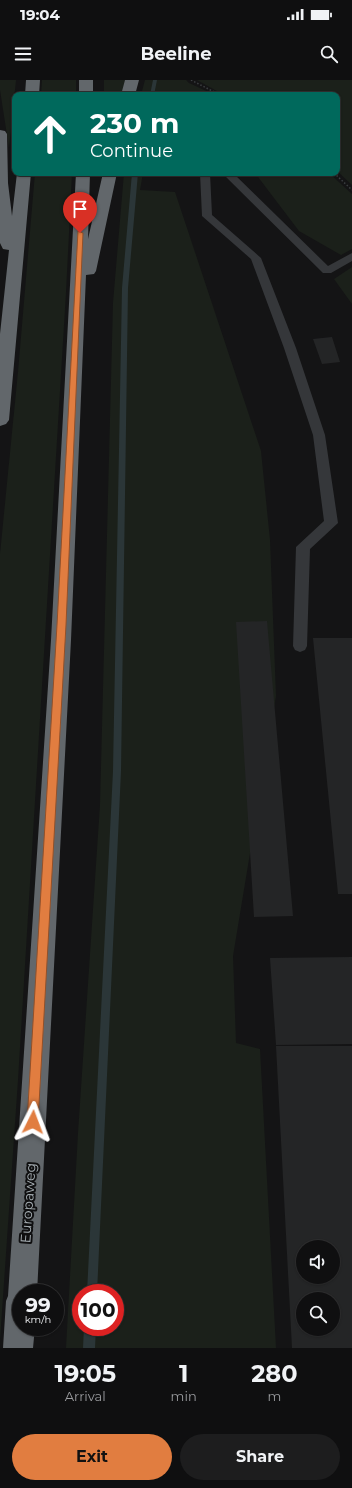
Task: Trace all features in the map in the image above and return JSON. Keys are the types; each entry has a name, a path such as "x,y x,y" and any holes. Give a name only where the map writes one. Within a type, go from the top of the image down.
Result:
{"highway":[{"path":"32,92 33,80"},
{"path":"86,80 86,92"},
{"path":"129,92 132,80"},
{"path":"0,134 1,182 13,296"},
{"path":"0,420 24,176"},
{"path":"76,322 83,176"},
{"path":"76,322 109,176"},
{"name":"Europaweg","path":"23,1284 61,640 76,322"},
{"path":"18,1348 19,1336"}],"lane":[{"path":"204,176 207,216 256,258 290,348 319,435 331,523 303,547 300,646"},
{"path":"230,176 327,271 352,256"}],"path":[{"path":"191,80 214,92"},
{"path":"337,176 352,190"}],"shaded area":[{"path":"0,80 16,80 15,92 12,92 12,119 9,148 0,90"},
{"path":"42,80 76,80 76,92 41,92"},
{"path":"104,80 125,80 123,92 104,92"},
{"path":"145,80 186,80 189,83 208,92 142,92"},
{"path":"197,80 352,80 352,185 340,174 340,92 219,92"},
{"path":"35,176 72,176 18,1080 0,1340 0,554 18,372"},
{"path":"124,176 142,176 140,190 175,192 261,451 270,540 276,696 233,956 236,1043 260,1049 276,1348 66,1348 78,1133 100,805 113,303"},
{"path":"257,176 332,176 352,194 352,249 341,255 299,231"},
{"path":"352,267 352,304 334,279"}],"building":[{"path":"332,337 340,362 322,364 313,339"},
{"path":"267,621 293,916 254,917 236,622"},
{"path":"313,638 352,638 352,894 338,894"},
{"path":"352,957 352,1044 276,1045 270,958"},
{"path":"276,1046 352,1046 352,1348 292,1348"}],"waterway":[{"path":"153,92 155,80"},
{"path":"92,1284 117,771 125,288 135,176"},
{"path":"89,1348 90,1336"}],"route":[{"path":"33,1122 70,462 80,233"}]}
